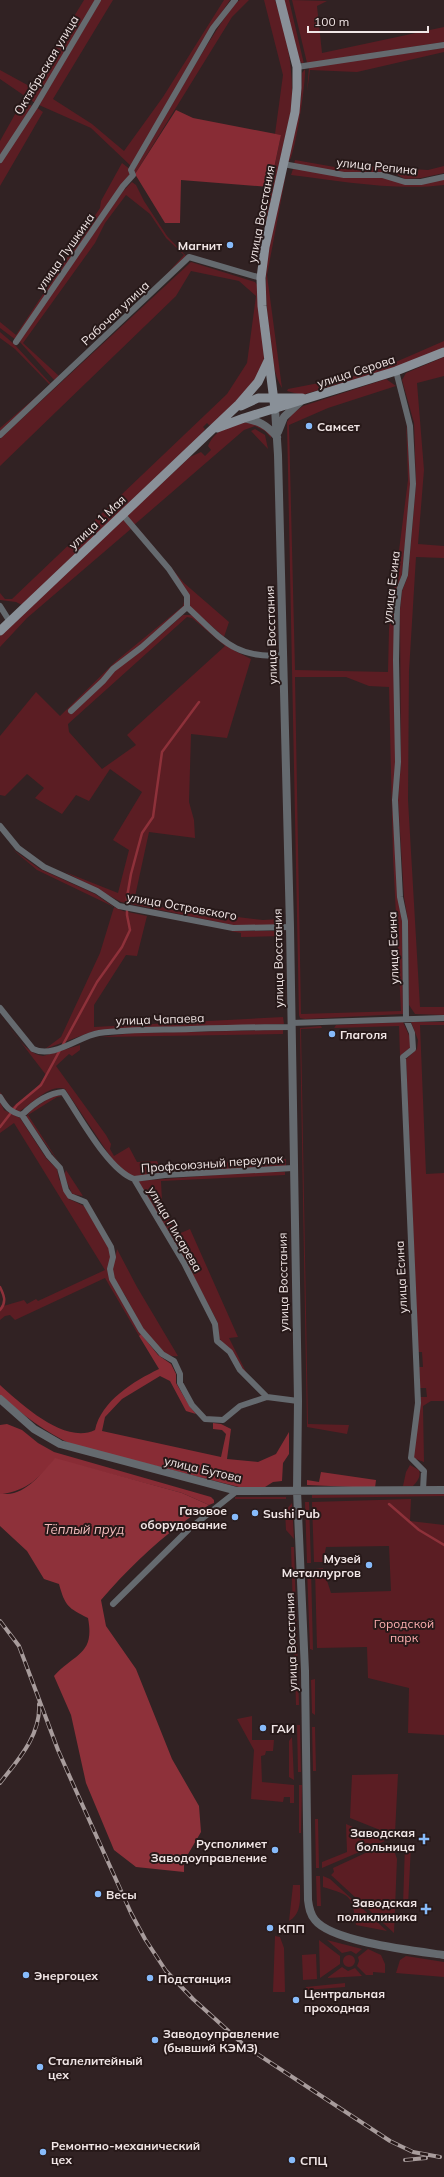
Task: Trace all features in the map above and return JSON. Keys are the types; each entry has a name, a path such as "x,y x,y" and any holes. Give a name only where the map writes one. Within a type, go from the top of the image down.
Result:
{"main road":[{"name":"улица Восстания","path":"275,409 262,306 262,278 265,247 295,112 297,67 280,0"},
{"name":"улица Серова","path":"275,409 299,400 318,397 396,371 444,352"},
{"name":"улица 1 Мая","path":"0,631 228,415 258,382 269,358"},
{"path":"271,377 284,393 299,400"},
{"path":"228,415 244,404 258,398 299,400"},
{"name":"улица 1 Мая","path":"211,432 244,418 275,409"}],"street":[{"name":"Октябрьская улица","path":"0,160 36,105 98,0"},
{"name":"улица Лушкина","path":"16,342 132,173 213,28 235,0"},
{"path":"297,67 444,45"},
{"name":"улица Репина","path":"283,164 344,175 382,175 394,177 405,182 421,182 444,176"},
{"name":"Рабочая улица","path":"0,436 190,257 262,278"},
{"name":"улица Есина","path":"396,371 410,426 413,484 405,575 399,590 397,608 396,660 398,762 395,800 400,897 405,921 406,1018 414,1043 414,1049 403,1057 418,1403 411,1458 424,1471 423,1490"},
{"path":"277,437 284,417 299,400"},
{"name":"улица Восстания","path":"275,409 284,656 298,1401 297,1491 305,1671 309,1911 316,1921 339,1934 394,1948 444,1955"},
{"path":"244,418 260,421 269,427 277,437"},
{"path":"71,711 103,681 113,668 148,643 187,608 187,596 169,569 123,515"},
{"path":"0,606 10,622"},
{"path":"187,608 236,649 250,655 265,657 284,656"},
{"name":"улица Островского","path":"0,826 18,848 44,867 96,891 119,906 233,928 290,927"},
{"name":"улица Чапаева","path":"0,1008 33,1048 45,1051 97,1033 291,1025 406,1018 444,1018"},
{"name":"улица Писарева","path":"22,1115 30,1107 53,1092 63,1092 110,1161 128,1177 134,1179 188,1270 215,1324 217,1341 230,1352 240,1370 266,1396"},
{"path":"0,1097 6,1108 13,1113 22,1115 49,1156 60,1168 66,1190 70,1196 85,1202 112,1247 113,1257 110,1269 112,1279 141,1330 162,1354 174,1361 180,1374 180,1383 192,1405 205,1419 214,1421 223,1420 240,1406 266,1396 298,1401"},
{"name":"Профсоюзный переулок","path":"134,1179 173,1174 293,1168"},
{"name":"улица Бутова","path":"0,1399 34,1429 60,1444 237,1491 444,1490"},
{"path":"113,1604 189,1529 237,1491"}],"green space":[{"path":"84,0 96,0 35,103 0,79 0,70 31,87"},
{"path":"101,0 113,0 53,99 92,124 124,151 163,97 224,0 230,0 191,61 131,166 91,128 39,105"},
{"path":"240,0 249,0 232,17 135,174 134,170 195,64 235,3"},
{"path":"264,0 275,0 289,55 292,97 291,111 265,226 262,226 281,135 275,134 283,75"},
{"path":"284,0 289,0 304,64 300,62"},
{"path":"292,0 327,1 317,6 322,53 444,27 444,42 307,63"},
{"path":"444,48 444,52 357,72 310,70 307,92 309,67"},
{"path":"305,69 297,134 291,158 288,163 301,98 302,73"},
{"path":"23,100 32,106 0,157 0,141"},
{"path":"36,107 43,112 0,186 0,164"},
{"path":"295,160 346,169 348,165 428,170 444,166 444,173 421,178 405,179 394,173 344,173 294,164"},
{"path":"122,163 131,170 129,177 16,340 0,328 0,322 16,335 100,208 101,201"},
{"path":"287,169 267,275 282,388 274,365 267,309 266,285 267,263 271,236"},
{"path":"293,169 392,179 404,184 444,179 444,185 407,187 348,182 291,175"},
{"path":"132,182 136,185 144,201 167,236 186,256 163,278 184,255 166,238 150,214 126,195 105,223 95,243 23,343 59,376 55,381 19,341 123,191"},
{"path":"191,262 255,282 258,286 264,358 261,368 251,386 214,424 209,425 207,423 203,427 205,429 202,434 22,605 16,602 0,600 0,593 5,599 12,599 227,394 247,363 256,296 239,281 191,271 176,296 0,466 0,439"},
{"path":"0,332 14,344 52,385 0,433 0,428 50,385 15,349 0,338"},
{"path":"444,341 444,348 396,367 302,395 287,391 288,389 360,375 382,368"},
{"path":"444,357 444,376 417,383 424,470 418,544 444,546 444,558 416,557 409,671 408,800 420,1007 444,1007 444,1015 415,1014 409,1005 408,921 404,897 398,799 401,764 400,610 402,591 408,576 416,484 414,423 402,380 406,373"},
{"path":"386,379 396,386 328,408 289,425 295,670 388,672 389,629 408,480 406,420 411,484 402,574 397,590 396,762 392,799 398,899 402,921 403,1014 305,1019 300,1018 299,1015 287,422 292,414 303,406","holes":["295,677 346,677 369,686 389,687 393,857 401,1011 301,1014"]},
{"path":"249,421 256,423 271,433 271,438 265,431 255,426 244,430 134,525 127,516 190,457 201,452 205,456 211,450 208,446 211,440 220,431"},
{"path":"255,429 265,435 268,449 251,431"},
{"path":"124,519 132,528 27,618 0,647 0,636"},
{"path":"138,528 184,583 229,622 224,637 190,607 189,596 137,529"},
{"path":"185,597 185,607 142,645 111,667 114,670 144,649 183,615 193,615 235,651 251,659 227,738 191,734 189,802 194,820 195,838 149,832 134,901 226,921 229,916 263,920 280,919 280,925 232,925 121,902 65,872 118,893 129,850 113,840 142,792 110,769 89,801 76,795 62,814 35,798 44,788 27,774 5,796 0,795 0,736 36,692 60,716 116,661 183,606","holes":["187,617 192,618 225,646 127,735 136,745 102,769 69,732 68,724"]},
{"path":"12,849 40,869 95,894 114,907 37,870"},
{"path":"114,907 123,911 147,916 137,956 126,955 94,1005 94,1027 283,1017 284,1024 94,1031 45,1049 61,1037 100,953"},
{"path":"230,931 281,931 282,936 241,937 241,933"},
{"path":"403,1022 412,1042 411,1047 400,1056 399,1026 334,1028 336,1025"},
{"path":"411,1022 444,1022 444,1025 420,1025 426,1174 444,1173 444,1401 431,1401 423,1406 424,1462 413,1458 420,1397 427,1397 426,1388 420,1388 419,1367 423,1367 422,1352 418,1352 406,1059 417,1049 418,1040"},
{"path":"321,1026 322,1028 301,1029 308,1424 349,1425 347,1434 307,1427 300,1028"},
{"path":"283,1030 283,1034 101,1037 133,1033"},
{"path":"19,1040 30,1051 43,1056 80,1045 80,1050 72,1056 69,1054 56,1066 106,1135 111,1144 110,1149 114,1156 129,1147 137,1162 157,1161 159,1166 286,1159 286,1166 165,1172 135,1177 128,1174 112,1159 65,1089 59,1088 47,1091 20,1111 14,1111 6,1106 0,1092 11,1108 36,1089 46,1075"},
{"path":"54,1095 63,1096 57,1097 28,1115 60,1164 26,1117 31,1110"},
{"path":"0,1102 4,1110 20,1118 46,1158 57,1169 59,1179 69,1199 84,1206 110,1248 111,1257 108,1268 141,1334 139,1336 105,1278 15,1320 10,1315 5,1316 0,1320 0,1307 24,1300 27,1304 36,1299 38,1301 105,1270 14,1123 0,1133"},
{"path":"66,1170 83,1196 72,1194 64,1175"},
{"path":"254,1172 285,1172 285,1175 161,1181 162,1201 176,1235 190,1229 238,1337 229,1338 247,1374 219,1338 218,1323 185,1261 138,1181"},
{"path":"117,1249 137,1287 178,1356 170,1355 161,1351 154,1343 140,1324 126,1297 115,1281 112,1270"},
{"path":"410,1465 419,1470 418,1480 413,1486 403,1486 406,1472"},
{"path":"444,1494 444,1496 312,1498 312,1495"},
{"path":"235,1497 286,1497 286,1499 235,1499"},
{"name":"Городской парк","path":"411,1499 410,1521 444,1525 444,1735 408,1733 409,1688 368,1678 367,1647 317,1648 315,1569 323,1568 331,1593 391,1591 389,1546 326,1547 323,1562 314,1562 312,1502"},
{"path":"305,1502 309,1502 311,1563 307,1563"},
{"path":"292,1503 294,1539 286,1530 285,1511"},
{"path":"291,1547 294,1547 299,1705 296,1705"},
{"path":"307,1569 311,1569 313,1650 310,1649"},
{"path":"315,1679 315,1715 312,1713 311,1680"},
{"path":"252,1716 252,1740 274,1740 273,1751 266,1751 265,1755 261,1756 262,1782 294,1785 294,1803 290,1803 290,1797 284,1797 283,1802 251,1799 254,1750 237,1719"},
{"path":"297,1725 300,1725 301,1772 298,1772"},
{"path":"312,1727 315,1727 316,1771 313,1771"},
{"path":"292,1737 294,1780 289,1777 289,1741"},
{"path":"398,1774 395,1833 390,1834 350,1818 352,1775"},
{"path":"299,1785 302,1785 301,1833 299,1833"},
{"path":"315,1819 318,1819 319,1868 316,1868"},
{"path":"346,1824 385,1841 322,1868 322,1862 347,1852"},
{"path":"387,1843 395,1853 397,1859 394,1933 331,1875 334,1872 333,1868"},
{"path":"405,1844 411,1845 408,1906 403,1906"},
{"path":"316,1876 320,1876 321,1906 317,1906"},
{"path":"323,1876 330,1879 387,1931 356,1925 353,1908 349,1898 345,1895 323,1887"},
{"path":"293,1885 300,1885 300,1900 296,1914 289,1921"},
{"path":"275,1936 280,1937 284,1948 285,1992 273,1992"},
{"path":"319,1940 340,1956 340,1964 320,1978"},
{"path":"327,1940 362,1949 356,1954 351,1951 342,1953"},
{"path":"368,1949 381,1955 385,1964 385,1973 373,1972 373,1975 366,1975 357,1966 359,1961 358,1957"},
{"path":"316,1954 317,1979 303,1980 302,1955"},
{"path":"347,1955 351,1955 355,1961 351,1967 347,1967 343,1963 343,1959"},
{"path":"406,1956 444,1962 444,1977 396,1973 400,1960"},
{"path":"342,1967 348,1971 355,1968 362,1976 327,1978"},
{"path":"345,1983 345,1987 306,1990 306,1987"}],"shaded area":[{"path":"176,110 193,118 281,135 270,187 181,180 180,223 165,223 135,174"},
{"path":"141,1334 158,1355 171,1364 176,1374 176,1383 190,1407 196,1414 186,1411 170,1381 160,1376 122,1399 105,1417 102,1431 221,1457 226,1434 222,1430 213,1429 213,1423 221,1424 231,1429 227,1459 258,1462 276,1454 289,1432 289,1454 283,1463 282,1481 273,1482 265,1487 239,1487 73,1445 53,1435 35,1423 0,1395 0,1385 31,1412 57,1427 70,1432 83,1433 95,1430 98,1420 111,1401 129,1386 159,1369 139,1336"},
{"path":"7,1424 22,1430 38,1443 54,1452 211,1497 214,1500 214,1503 209,1505 182,1493 55,1459 44,1472 26,1486 19,1490 2,1494 0,1493 0,1425"},
{"path":"321,1472 376,1480 375,1488 307,1485 307,1480 319,1482"}],"water":[{"name":"Тёплый пруд","path":"55,1458 182,1493 209,1505 179,1525 151,1548 125,1573 101,1600 106,1626 136,1669 172,1759 199,1806 201,1832 184,1861 184,1872 136,1867 114,1850 86,1783 71,1715 54,1676 86,1647 89,1639 88,1618 68,1606 63,1597 59,1584 44,1579 27,1551 0,1526 0,1493 8,1494 24,1489 38,1477"}],"waterway":[{"path":"0,1127 17,1105 41,1085 97,982 122,947 130,930 127,915 127,897 131,874 142,833 153,817 162,752 199,702"},
{"path":"0,1287 4,1296 4,1304 0,1310"},
{"path":"389,1504 419,1530 444,1545"}],"railway":[{"path":"0,1621 19,1646 58,1750 131,1913 145,1939 166,1971 193,1999 245,2046 390,2141 413,2152 440,2157"},
{"path":"0,1783 21,1756 32,1737 39,1715 39,1704"},
{"path":"405,2160 426,2158"}],"place":[{"name":"Магнит","path":"230,245"},
{"name":"Самсет","path":"309,426"},
{"name":"Глаголя","path":"332,1034"},
{"name":"Sushi Pub","path":"255,1513"},
{"name":"Газовое оборудование","path":"235,1517"},
{"name":"Музей Металлургов","path":"369,1565"},
{"name":"ГАИ","path":"263,1728"},
{"name":"Заводская больница","path":"424,1839"},
{"name":"Русполимет Заводоуправление","path":"275,1850"},
{"name":"Весы","path":"98,1894"},
{"name":"Заводская поликлиника","path":"426,1909"},
{"name":"КПП","path":"270,1928"},
{"name":"Энергоцех","path":"26,1975"},
{"name":"Подстанция","path":"150,1978"},
{"name":"Центральная проходная","path":"296,2000"},
{"name":"Заводоуправление (бывший КЭМЗ)","path":"155,2040"},
{"name":"Сталелитейный цех","path":"40,2067"},
{"name":"Ремонтно-механический цех","path":"43,2152"},
{"name":"СПЦ","path":"292,2160"}]}
